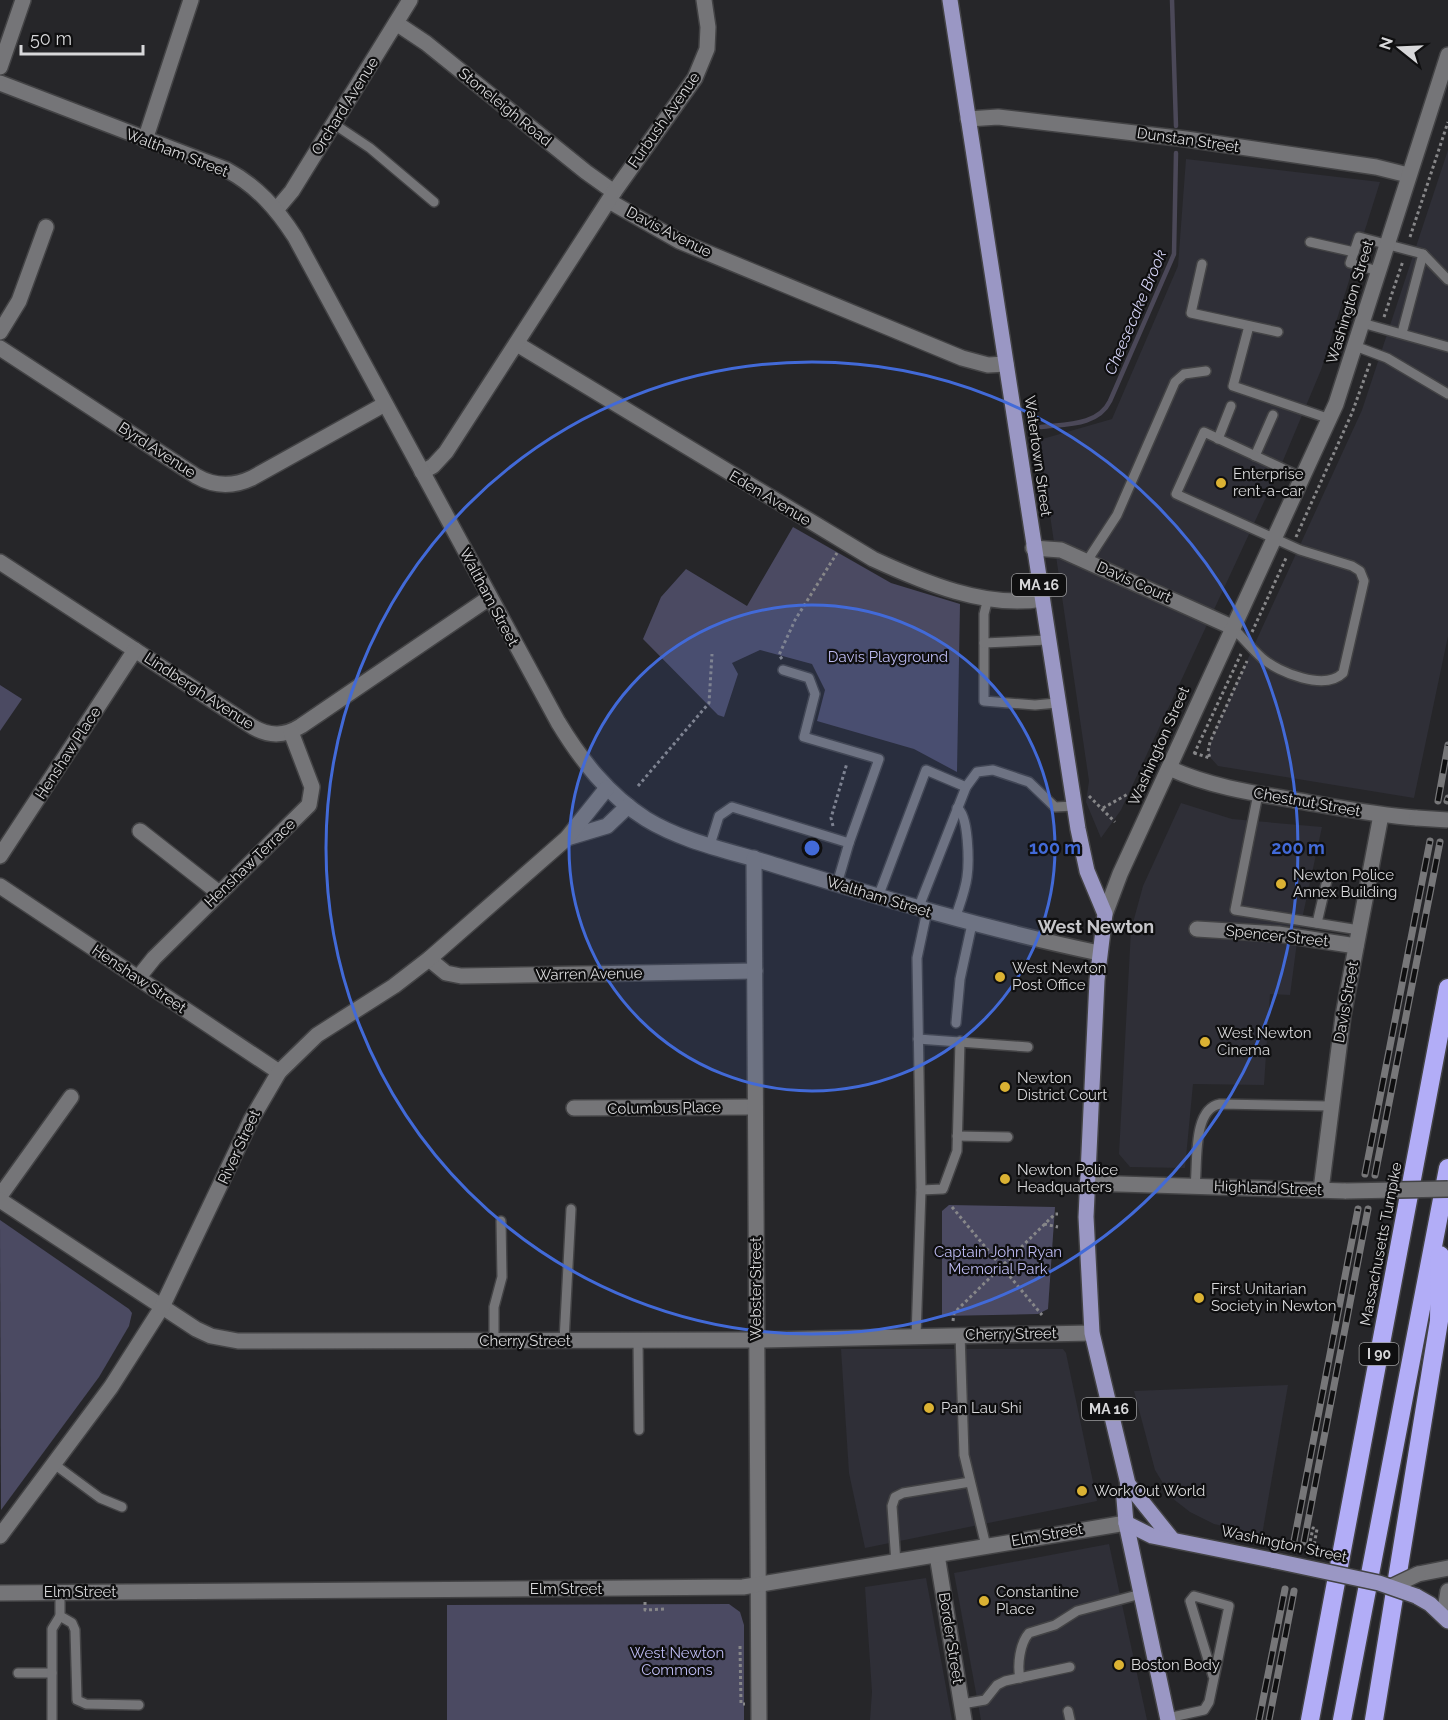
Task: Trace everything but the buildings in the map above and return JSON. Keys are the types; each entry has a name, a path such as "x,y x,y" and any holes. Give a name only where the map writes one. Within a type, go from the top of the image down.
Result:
{"highway":[{"name":"Massachusetts Turnpike","path":"1310,1720 1448,988"},
{"name":"I 90","path":"1341,1720 1448,1168"},
{"path":"1374,1720 1439,1321 1440,1211"}],"main road":[{"name":"Watertown Street","path":"950,0 1074,806 1088,872 1105,914"},
{"name":"Washington Street","path":"1105,914 1099,953 1087,1183 1086,1248 1092,1333 1128,1484 1172,1539 1393,1586 1416,1596 1446,1619"},
{"name":"Washington Street","path":"1128,1484 1124,1499 1126,1523 1168,1719"},
{"path":"1126,1523 1145,1534 1172,1539"}],"street":[{"path":"0,67 23,0"},
{"path":"145,140 191,0"},
{"name":"Orchard Avenue","path":"276,210 292,191 410,0"},
{"name":"Furbush Avenue","path":"611,196 700,69 708,37 704,0"},
{"name":"Stoneleigh Road","path":"396,22 418,37 586,172 611,196"},
{"name":"Washington Street","path":"1105,914 1120,874 1232,627 1330,419 1448,55"},
{"name":"Waltham Street","path":"0,83 237,176 255,188 276,210 295,237 564,733 607,788 628,806 667,830 710,845 955,920 1099,953"},
{"name":"Dunstan Street","path":"968,119 998,117 1186,139 1376,167 1408,175"},
{"name":"Davis Avenue","path":"422,472 433,466 446,452 611,196 679,241 962,358 988,365 1006,364"},
{"path":"0,332 19,301 46,227"},
{"name":"Eden Avenue","path":"517,344 858,551 923,580 988,598 1012,602 1042,599"},
{"name":"Byrd Avenue","path":"0,348 196,476 219,485 235,485 252,478 385,404"},
{"name":"Davis Court","path":"1034,548 1055,548 1232,627"},
{"name":"Lindbergh Avenue","path":"0,562 258,730 274,735 291,732"},
{"path":"291,732 489,598"},
{"name":"Henshaw Place","path":"0,856 135,650"},
{"name":"Henshaw Terrace","path":"138,978 154,958 309,805 312,787 291,732"},
{"name":"Chestnut Street","path":"1169,768 1204,782 1258,794 1381,815 1448,820"},
{"name":"River Street","path":"0,1536 111,1387 162,1307 251,1120 279,1072 317,1035 400,982 429,959 567,838 607,788"},
{"name":"River Street","path":"567,838 607,826 628,806"},
{"name":"Davis Street","path":"1321,1190 1331,1106 1356,945 1381,815"},
{"path":"140,831 219,893"},
{"name":"Webster Street","path":"754,858 759,1720"},
{"name":"Henshaw Street","path":"0,886 279,1072"},
{"name":"Spencer Street","path":"1197,929 1278,934 1356,945"},
{"name":"Warren Avenue","path":"429,959 446,973 461,976 755,971"},
{"path":"0,1198 70,1097"},
{"name":"Columbus Place","path":"574,1108 755,1107"},
{"name":"Highland Street","path":"1087,1183 1346,1191 1448,1189"},
{"name":"Cherry Street","path":"0,1198 204,1333 238,1341 757,1340 916,1337 956,1328 1092,1333"},
{"name":"Elm Street","path":"0,1593 713,1588 758,1585 1126,1523"},
{"name":"Border Street","path":"937,1555 964,1720"},
{"path":"1393,1586 1418,1574 1448,1568"},
{"path":"1446,1619 1448,1591"}],"lane":[{"path":"334,124 370,148 435,202"},
{"path":"1378,271 1350,263 1359,237 1423,254 1448,280"},
{"path":"1310,242 1354,252"},
{"path":"1402,333 1423,254"},
{"path":"1202,264 1191,313 1278,332"},
{"path":"1362,322 1448,347"},
{"path":"1249,326 1233,386 1330,419"},
{"path":"1355,346 1387,358 1448,394"},
{"path":"1086,561 1117,515 1175,382 1184,374 1206,371"},
{"path":"1218,439 1232,406"},
{"path":"1255,456 1273,414"},
{"path":"1232,627 1264,659 1301,678 1326,682 1334,680 1343,672 1348,659 1364,581 1360,571 1352,566 1300,550 1176,494 1204,432 1303,478"},
{"path":"988,598 984,643 984,701 1035,705 1057,703"},
{"path":"984,643 1048,640"},
{"path":"783,670 809,678 815,694 804,737 879,759 837,884"},
{"path":"878,897 926,770 966,787"},
{"path":"916,1337 921,1190 918,945 922,910 957,808 966,787 977,772 993,770 1029,783 1055,807 1074,806"},
{"path":"1258,794 1235,910 1359,930"},
{"path":"710,845 719,816 732,807 849,843"},
{"path":"955,920 968,873 966,822 963,813 957,808"},
{"path":"1317,923 1327,880"},
{"path":"956,1023 960,979 972,924"},
{"path":"918,1039 1028,1047"},
{"path":"921,1190 937,1190 945,1187 957,1151 960,1041"},
{"path":"1196,1186 1201,1117 1215,1105 1331,1106"},
{"path":"957,1136 1008,1137"},
{"path":"564,1341 571,1209"},
{"path":"494,1341 494,1307 502,1277 501,1221"},
{"path":"956,1328 964,1455 986,1546"},
{"path":"638,1340 639,1430"},
{"path":"54,1464 100,1498 122,1507"},
{"path":"896,1563 892,1509 895,1497 903,1493 970,1482"},
{"path":"52,1720 52,1629 60,1616 60,1593"},
{"path":"1020,1678 1019,1663 1024,1640 1029,1633 1055,1625 1077,1611 1141,1594"},
{"path":"1168,1719 1204,1710 1209,1702 1228,1606 1194,1596 1190,1601 1213,1676"},
{"path":"60,1616 74,1626 77,1700 86,1704 139,1705"},
{"path":"962,1704 985,1700 1001,1682 1070,1667"},
{"path":"18,1673 52,1673"}],"path":[{"path":"1210,758 1208,753 1210,742 1251,653"},
{"path":"638,786 709,703 712,654"},
{"path":"1087,794 1115,822"},
{"path":"1103,808 1128,794"},
{"path":"952,1207 1042,1315"},
{"path":"956,1328 954,1313 1044,1224 1058,1214"},
{"path":"1044,1224 1058,1227"},
{"path":"1309,1547 1313,1528 1317,1529 1314,1546"},
{"path":"740,1646 741,1704 746,1704"}],"shaded area":[{"path":"1448,150 1448,636 1414,798 1218,766 1208,755 1212,737 1362,410"},
{"path":"1186,159 1380,182 1321,370 1282,463 1121,810 1101,838 1086,802 1089,781 1039,440 1112,419 1178,266"},
{"path":"1181,803 1232,819 1322,827 1297,942 1290,995 1270,994 1264,1085 1193,1084 1185,1168 1130,1167 1119,1154 1131,930 1143,886"},
{"path":"841,1349 1063,1349 1066,1353 1097,1501 865,1548 849,1473"},
{"path":"1288,1385 1262,1535 1214,1524 1190,1512 1172,1498 1155,1470 1134,1391"},
{"path":"1109,1544 1147,1720 981,1720 954,1573"},
{"path":"926,1578 952,1720 870,1720 872,1692 865,1587"}],"green space":[{"name":"Davis Playground","path":"793,527 891,583 960,604 957,772 914,749 817,721 825,690 812,664 760,650 732,663 738,674 724,717 718,715 643,639 661,597 686,569 747,606"},
{"path":"0,685 22,699 0,731"},
{"name":"Captain John Ryan Memorial Park","path":"949,1205 1055,1207 1048,1309 1038,1314 942,1316 942,1211"},
{"path":"0,1220 132,1313 129,1326 99,1377 1,1510"},
{"name":"West Newton Commons","path":"729,1604 740,1612 744,1625 744,1720 447,1720 447,1605"}],"waterway":[{"name":"Cheesecake Brook","path":"1172,0 1176,126"},
{"name":"Cheesecake Brook","path":"1041,427 1070,424 1089,419 1098,415 1110,401 1174,254 1176,153"}],"railway":[{"path":"1438,801 1448,745"},
{"path":"1365,1174 1430,841"},
{"path":"1375,1175 1440,842"},
{"path":"1294,1541 1358,1209"},
{"path":"1304,1542 1368,1209"},
{"path":"1259,1720 1285,1589"},
{"path":"1269,1720 1294,1591"}],"place":[{"name":"Enterprise rent-a-car","path":"1221,483"},
{"name":"Newton Police Annex Building","path":"1281,884"},
{"name":"West Newton Post Office","path":"1000,977"},
{"name":"West Newton Cinema","path":"1205,1042"},
{"name":"Newton District Court","path":"1005,1087"},
{"name":"Newton Police Headquarters","path":"1005,1179"},
{"name":"First Unitarian Society in Newton","path":"1199,1298"},
{"name":"Pan Lau Shi","path":"929,1408"},
{"name":"Work Out World","path":"1082,1491"},
{"name":"Constantine Place","path":"984,1601"},
{"name":"Boston Body","path":"1119,1665"}],"district":[{"name":"West Newton","path":"1096,927"}]}
